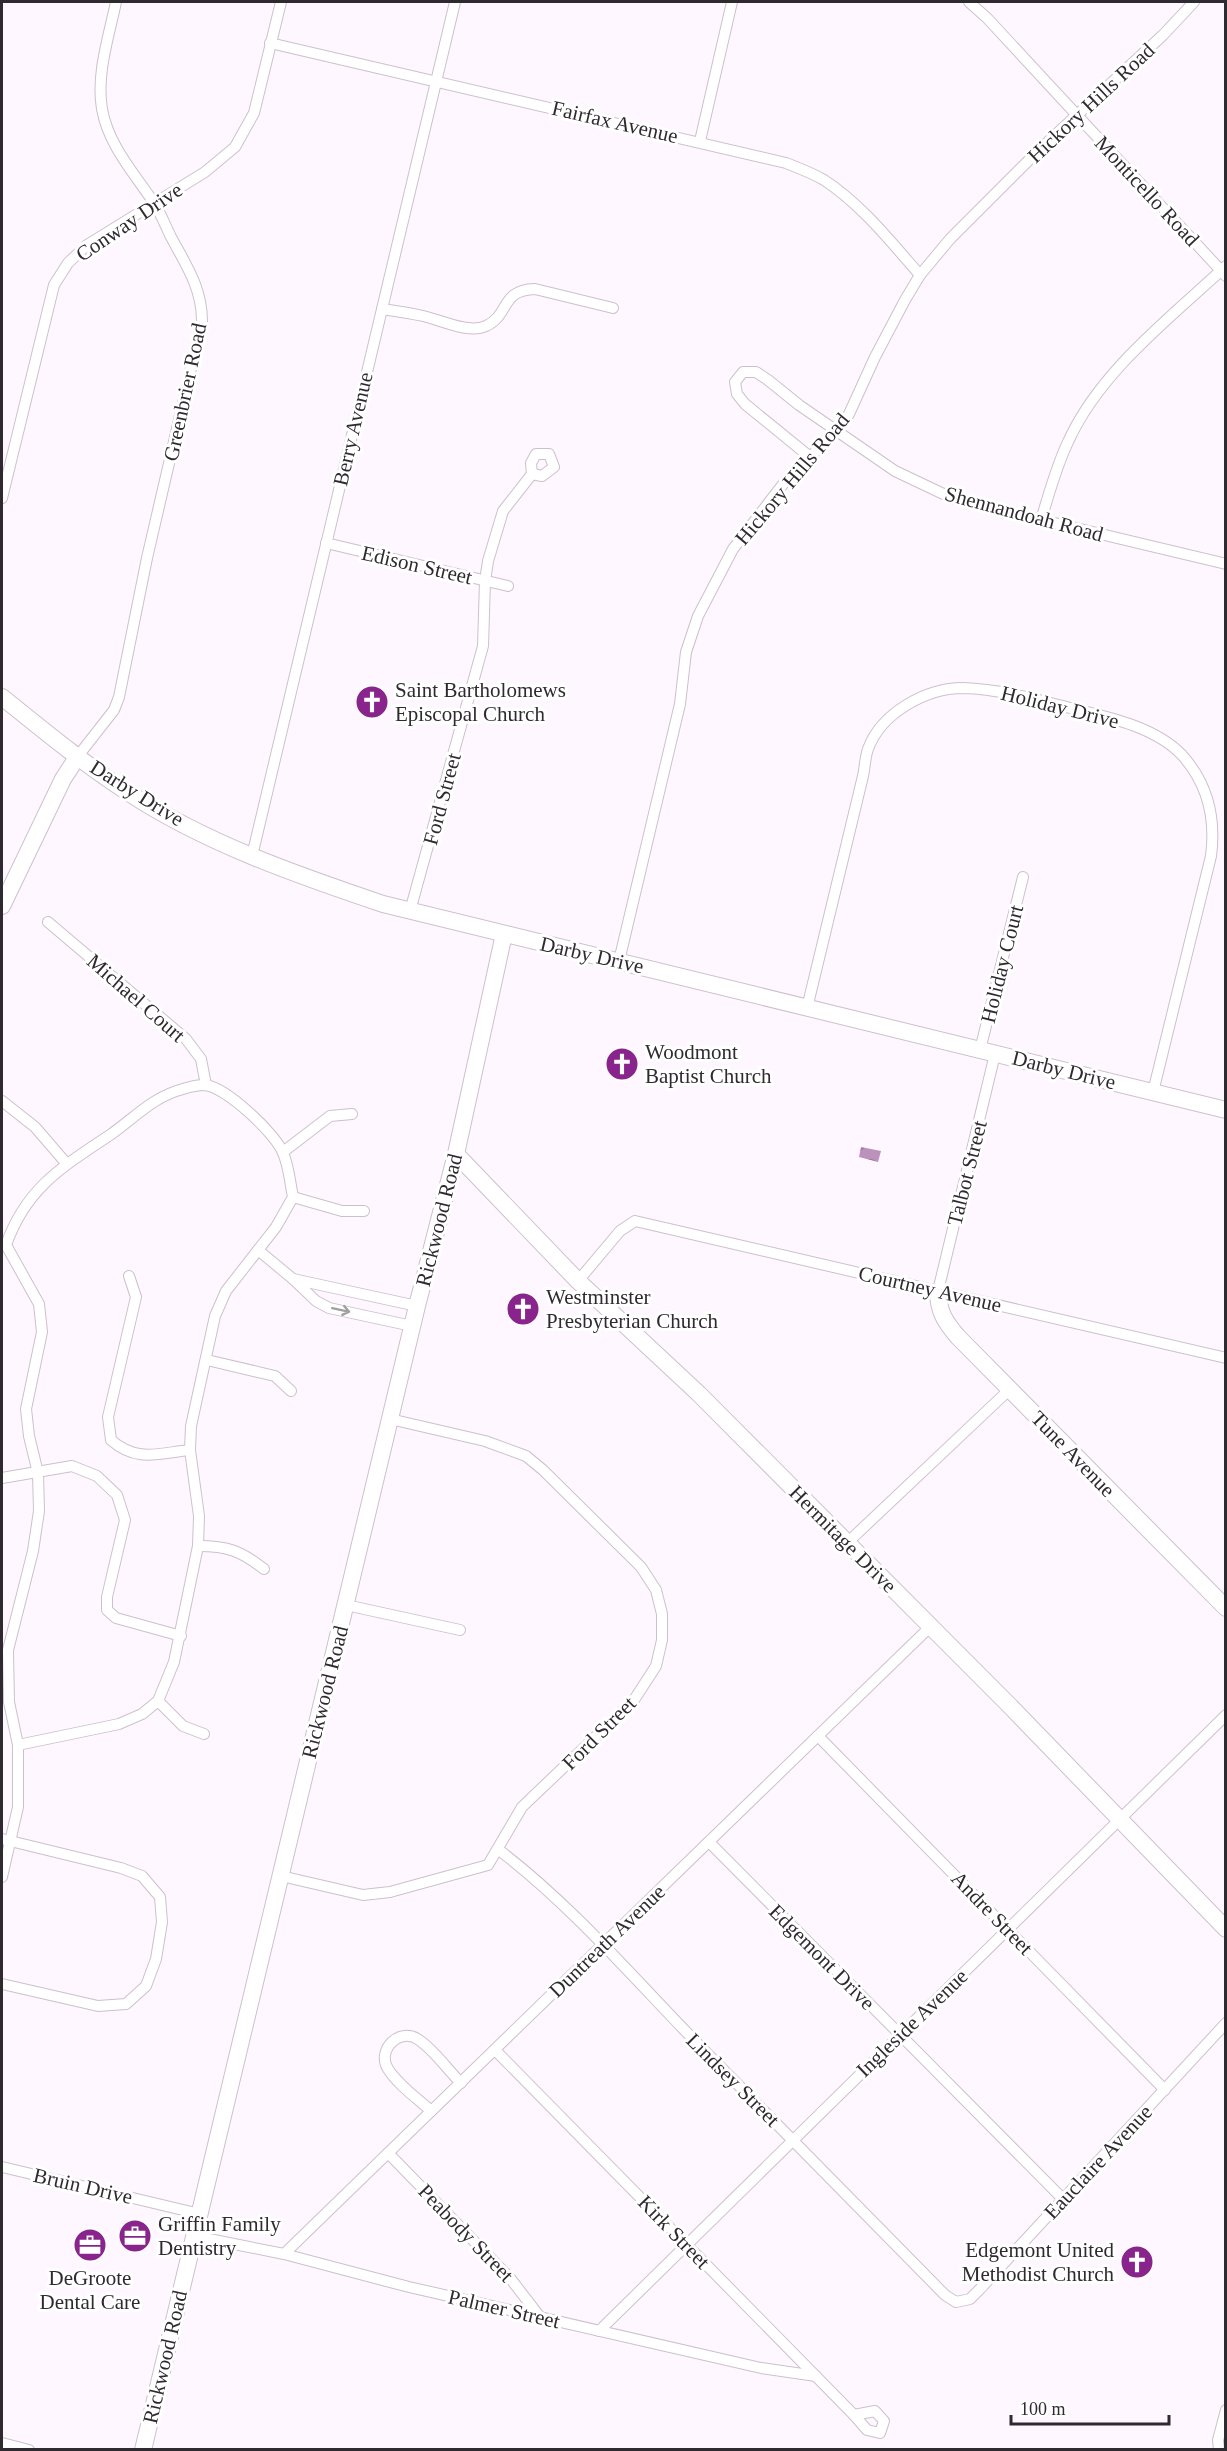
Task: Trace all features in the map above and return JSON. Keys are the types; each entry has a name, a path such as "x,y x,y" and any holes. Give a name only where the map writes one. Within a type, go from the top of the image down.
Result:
{"main road":[{"name":"Darby Drive","path":"2,697 129,794 252,856 311,879 410,911 1226,1110"},
{"path":"2,906 63,779 78,756"},
{"name":"Rickwood Road","path":"143,2450 412,1326 456,1154 504,934"},
{"name":"Hermitage Drive","path":"456,1154 578,1281 699,1394 1120,1818 1226,1929"},
{"name":"Tune Avenue","path":"938,1291 939,1309 944,1320 1009,1390 1226,1608"}],"street":[{"name":"Greenbrier Road","path":"78,756 114,710 119,697 147,558 202,321 201,295 196,283 154,203 116,146 102,111 101,73 117,2"},
{"name":"Conway Drive","path":"2,498 54,285 68,263 87,245 210,168 235,147 254,112 281,2"},
{"name":"Berry Avenue","path":"252,856 455,2"},
{"path":"700,141 732,2"},
{"name":"Monticello Road","path":"969,2 987,18 1224,271"},
{"name":"Hickory Hills Road","path":"619,962 680,704 686,652 698,616 714,582 738,542 787,479 838,430 849,414 892,323 920,275 968,220 1163,35 1194,2"},
{"name":"Fairfax Avenue","path":"270,43 700,141 786,163 822,179 852,203 920,275"},
{"path":"1041,520 1068,441 1081,417 1103,386 1130,357 1224,271"},
{"path":"382,309 473,328 486,326 496,318 511,297 522,289 535,289 613,308"},
{"name":"Shennandoah Road","path":"810,457 737,394 735,382 743,372 756,372 799,405 906,478 954,499 1226,564"},
{"name":"Ford Street","path":"410,911 435,828 483,646 485,581 488,561 503,512 532,474"},
{"name":"Edison Street","path":"326,543 508,586"},
{"name":"Holiday Drive","path":"807,1008 864,776 867,751 881,728 911,702 947,690 993,691 1060,705 1125,723 1161,738 1190,765 1209,799 1214,825 1211,856 1154,1092"},
{"name":"Holiday Court","path":"988,1052 1023,877"},
{"name":"Michael Court","path":"48,922 186,1039 201,1059 206,1085"},
{"name":"Talbot Street","path":"938,1291 988,1052"},
{"path":"2,1877 6,1840 18,1807 18,1745 9,1702 5,1650 33,1551 39,1511 38,1473 29,1436 26,1409 42,1332 39,1304 4,1246 14,1222 24,1208 39,1189 66,1163 111,1134 160,1097 183,1089 206,1085 237,1101 266,1129 283,1152 293,1197 276,1227 226,1291 215,1316 191,1426 190,1450 199,1516 198,1546 181,1636 170,1676 158,1701 142,1714 119,1724 18,1745"},
{"path":"2,1101 35,1127 66,1163"},
{"path":"283,1152 330,1116 352,1114"},
{"path":"293,1197 342,1211 364,1211"},
{"name":"Courtney Avenue","path":"578,1281 620,1231 635,1221 1226,1358"},
{"path":"258,1250 293,1278 315,1301 329,1308 412,1326"},
{"path":"129,1276 136,1297 108,1417 111,1440 123,1451 136,1455 190,1450"},
{"path":"293,1278 417,1306"},
{"path":"207,1360 274,1376 291,1391"},
{"path":"847,1543 1009,1390"},
{"name":"Ford Street","path":"281,1876 363,1895 390,1892 488,1865 522,1808 634,1700 656,1666 662,1640 662,1614 656,1590 641,1567 551,1478 526,1456 485,1441 390,1419"},
{"path":"2,1478 72,1466 97,1476 117,1495 124,1520 107,1597 107,1610 116,1618 181,1636"},
{"path":"198,1546 215,1546 244,1554 264,1569"},
{"path":"346,1605 460,1630"},
{"name":"Duntreath Avenue","path":"284,2254 930,1627"},
{"path":"158,1701 183,1726 204,1734"},
{"name":"Ingleside Avenue","path":"599,2331 1226,1715"},
{"name":"Andre Street","path":"818,1736 1165,2090"},
{"path":"2,1984 98,2006 126,2004 146,1986 156,1959 162,1922 160,1897 142,1876 121,1868 6,1840"},
{"name":"Edgemont Drive","path":"709,1842 1063,2199"},
{"name":"Lindsey Street","path":"499,1850 534,1877 604,1944 945,2295 956,2302 969,2299"},
{"name":"Eauclaire Avenue","path":"969,2299 1226,2023"},
{"path":"431,2111 405,2089 386,2067 385,2052 393,2040 406,2035 418,2039 460,2083"},
{"name":"Kirk Street","path":"495,2049 854,2415"},
{"name":"Peabody Street","path":"388,2153 510,2278 540,2317"},
{"name":"Bruin Drive","path":"2,2167 200,2214"},
{"name":"Palmer Street","path":"194,2236 284,2254 323,2266 761,2368 816,2376"},
{"path":"1219,2450 1218,2440 1226,2410"},
{"path":"2,2443 28,2450"}],"water":[{"path":"861,1147 881,1151 878,1162 859,1157"}],"place":[{"name":"Saint Bartholomews Episcopal Church","path":"372,702"},
{"name":"Woodmont Baptist Church","path":"622,1064"},
{"name":"Westminster Presbyterian Church","path":"523,1309"},
{"name":"Griffin Family Dentistry","path":"135,2236"},
{"name":"DeGroote Dental Care","path":"90,2245"},
{"name":"Edgemont United Methodist Church","path":"1137,2262"}]}
